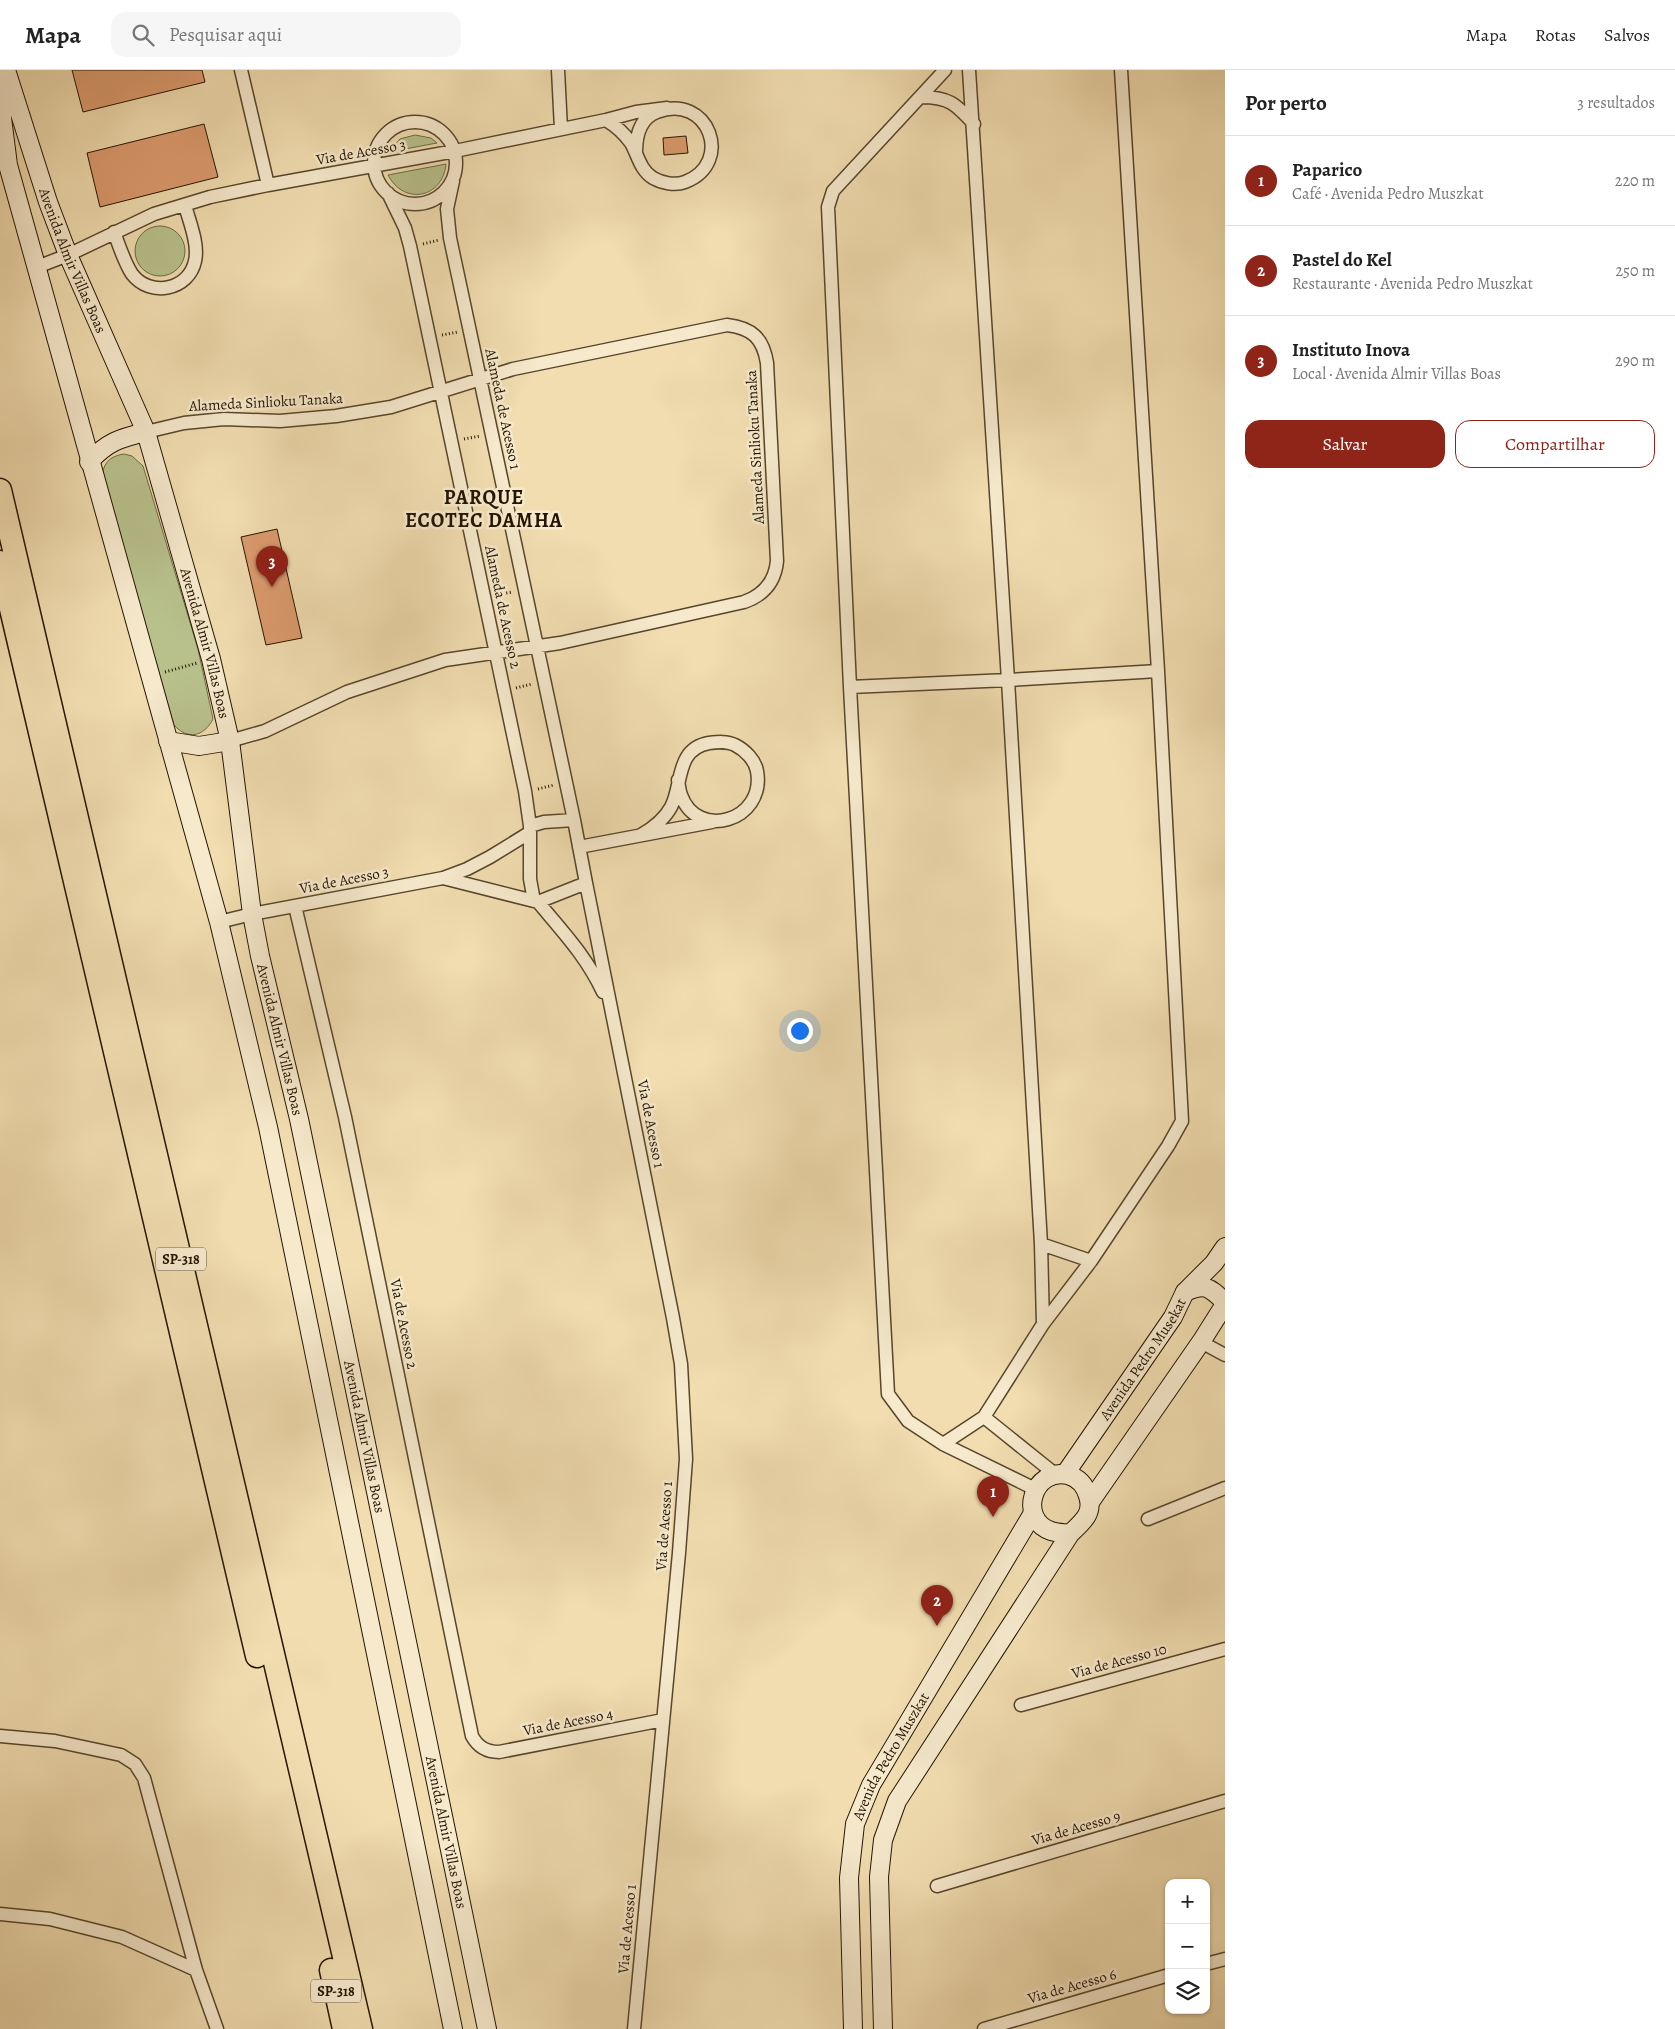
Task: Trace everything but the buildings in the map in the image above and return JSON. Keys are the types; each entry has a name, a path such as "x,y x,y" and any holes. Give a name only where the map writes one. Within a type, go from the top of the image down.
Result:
{"highway":[{"name":"SP-318","path":"0,490 361,2029"},
{"name":"SP-318","path":"0,562 344,2029"}],"street":[{"path":"241,70 268,185"},
{"path":"558,70 561,129"},
{"path":"945,70 833,191 828,207 850,687 888,1394 908,1421 943,1444 1035,1489"},
{"path":"969,70 974,124 1008,680 1041,1244 1043,1324"},
{"path":"943,1444 984,1417 1043,1324 1091,1261 1168,1146 1182,1121 1158,671 1121,70"},
{"name":"Avenida Almir Villas Boas","path":"7,72 48,202 68,255 146,432 211,659 230,741 252,914 260,956 299,1119 487,2029"},
{"name":"Avenida Almir Villas Boas","path":"7,72 2,118 8,164 89,462 219,922 268,1127 453,2029"},
{"path":"921,97 946,100 957,105 974,124"},
{"path":"606,120 623,134 636,152 641,166 651,177 665,183 680,184 694,178 705,168 712,154 712,139 706,125 696,114 682,108 667,108 653,113 642,124 636,137 636,152"},
{"name":"Via de Acesso 3","path":"37,266 68,255 154,214 185,205 268,185 374,167 606,120 636,112 667,108"},
{"path":"374,167 375,152 382,138 393,128 407,122 423,122 437,127 448,138 455,151"},
{"name":"Alameda de Acesso 1","path":"455,151 457,166 447,209 450,238 567,782 615,1030"},
{"name":"Alameda de Acesso 2","path":"374,167 378,181 388,193 405,228 410,246 526,791 530,879 536,902"},
{"path":"388,193 401,201 416,204 431,201 444,193 453,180"},
{"path":"114,232 132,274 140,282 162,289 174,286 187,276 196,261 196,250 185,205"},
{"name":"Alameda Sinlioku Tanaka","path":"146,432 184,423 224,419 280,420 336,416 391,407 513,370 727,325 739,327 750,332 759,340 765,351 777,561 773,579 768,587 753,599 560,644 445,660 347,692 265,731 230,741"},
{"path":"89,462 98,452 114,441 146,432"},
{"path":"850,687 1158,671"},
{"path":"168,741 199,746 230,741"},
{"path":"579,847 732,819 746,811 755,798 758,783 756,768 748,754 735,745 720,742 704,744 691,752 682,765 677,794 672,807 664,819 641,835"},
{"path":"678,780 681,795 689,808 702,817 717,821"},
{"path":"443,878 490,858 529,830 544,822 574,820"},
{"path":"443,878 536,902 578,948 594,973 607,1001 615,1030"},
{"name":"Via de Acesso 3","path":"219,922 443,878"},
{"path":"536,902 586,883"},
{"name":"Via de Acesso 2","path":"295,906 345,1117 470,1729 472,1736 480,1747"},
{"name":"Via de Acesso 1","path":"615,1030 672,1308 681,1364 686,1458 634,2029"},
{"path":"1041,1244 1091,1261"},
{"name":"Avenida Pedro Musekat","path":"1060,1474 1173,1317 1185,1292 1214,1263 1225,1247"},
{"path":"1060,1474 1047,1477 1035,1489 1032,1496 1033,1513 1037,1520 1050,1531 1070,1534 1086,1518 1090,1502 1201,1342 1225,1303 1211,1289 1200,1286 1185,1292"},
{"path":"1201,1342 1224,1352"},
{"path":"984,1417 1060,1474 1079,1480 1085,1487 1090,1502"},
{"path":"1148,1519 1225,1488"},
{"name":"Avenida Pedro Muszkat","path":"853,2029 849,1878 855,1824 871,1785 1033,1513"},
{"name":"Avenida Pedro Muszkat","path":"883,2029 879,1877 883,1840 897,1801 1070,1534"},
{"name":"Via de Acesso 10","path":"1021,1705 1225,1649"},
{"name":"Via de Acesso 4","path":"480,1747 499,1752 663,1720"},
{"path":"0,1736 64,1743 120,1756 135,1764 144,1778 196,1970 217,2029"},
{"name":"Via de Acesso 9","path":"936,1886 1225,1801"},
{"path":"0,1914 50,1919 122,1936 196,1970"},
{"path":"1210,1963 1225,1959"},
{"name":"Via de Acesso 6","path":"984,2029 1165,1976"}],"path":[{"path":"410,246 450,238"},
{"path":"429,338 470,329"},
{"path":"451,441 492,434"},
{"path":"484,597 525,589"},
{"path":"150,676 211,659"},
{"path":"504,690 545,681"},
{"path":"526,791 567,782"}],"green space":[{"path":"415,135 431,138 437,143 389,152 400,139"},
{"path":"446,164 443,176 438,184 431,191 422,194 403,191 395,185 388,175"},
{"path":"165,226 178,233 184,241 184,261 178,269 170,275 155,276 142,269 136,261 135,246 142,233 150,227"},
{"path":"124,454 132,456 143,466 198,649 213,719 205,730 200,733 184,733 174,725 102,480 103,469 107,462 114,457"}],"place":[{"name":"Instituto Inova","path":"272,587"},
{"name":"Paparico","path":"993,1517"},
{"name":"Pastel do Kel","path":"937,1626"}],"district":[{"name":"PARQUE ECOTEC DAMHA","path":"484,508"}]}
